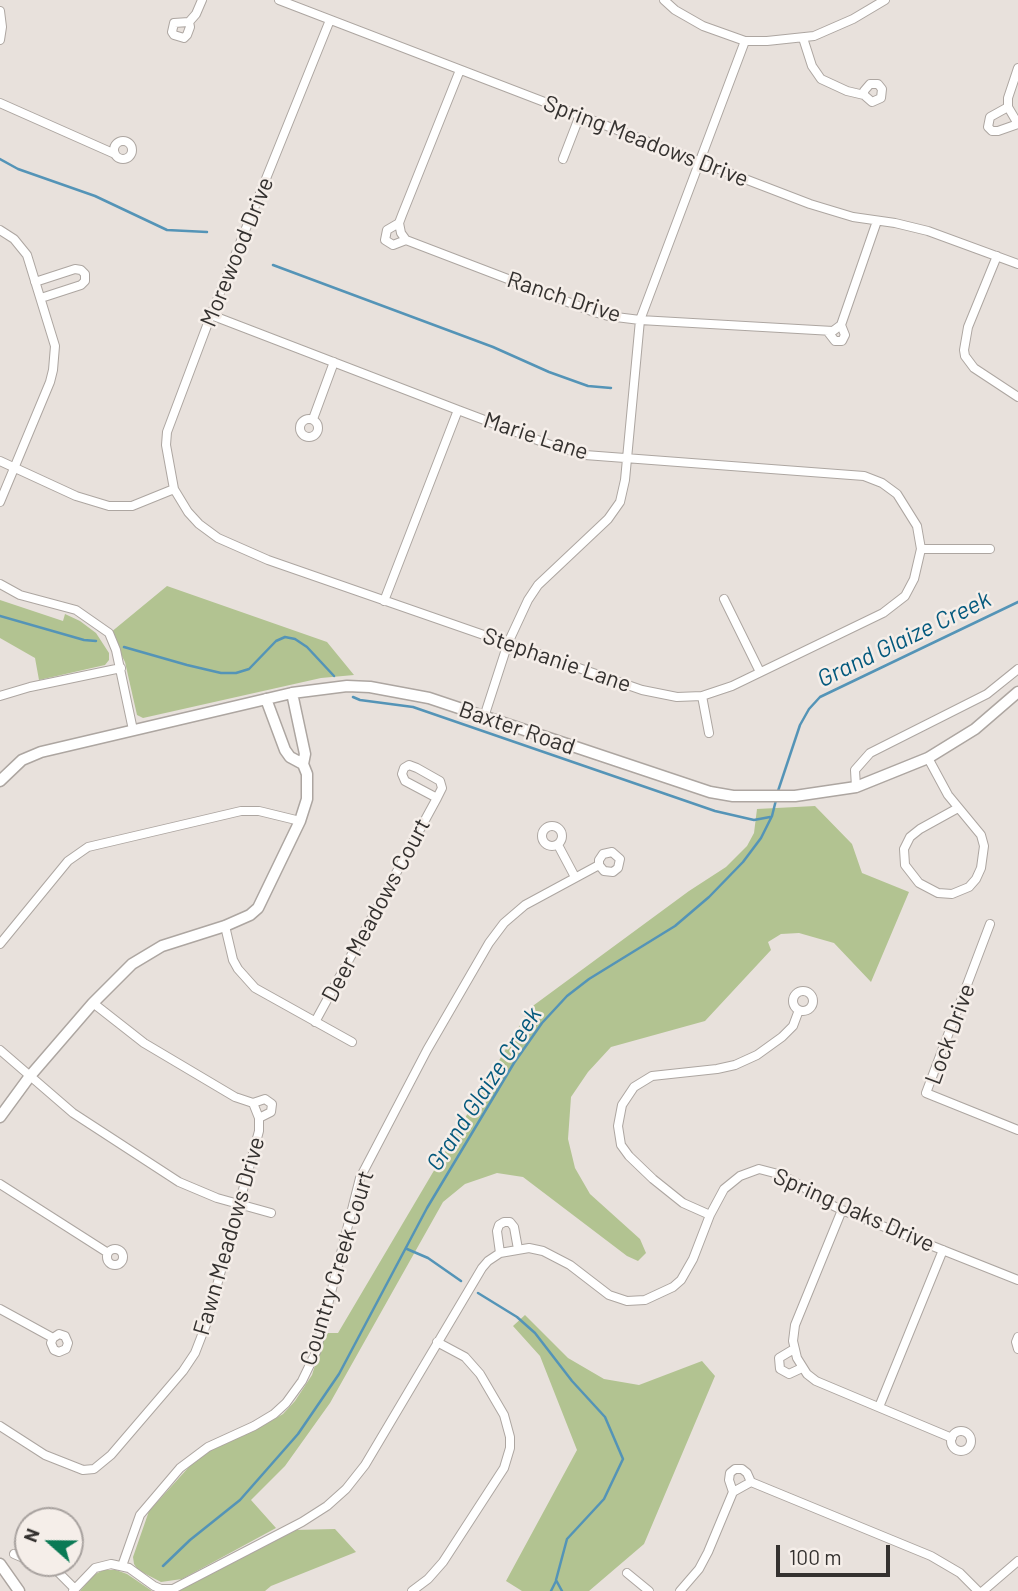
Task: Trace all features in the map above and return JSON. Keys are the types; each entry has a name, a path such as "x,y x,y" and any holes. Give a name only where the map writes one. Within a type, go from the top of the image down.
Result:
{"main road":[{"name":"Baxter Road","path":"0,781 22,760 41,752 266,699 347,686 370,687 429,698 710,792 756,797 795,796 856,787 928,758 975,729 1018,692"},
{"path":"0,1117 30,1076 93,1003 132,964 162,946 225,926 250,915 258,908 300,821 308,787 303,764 303,741 292,694"},
{"path":"266,699 285,750 290,757 303,764"},
{"path":"0,1564 19,1591"}],"street":[{"path":"189,22 202,0"},
{"name":"Spring Meadows Drive","path":"279,0 810,204 853,217 928,231 1018,264"},
{"path":"664,0 695,22 745,41 803,38 828,31 885,0"},
{"path":"0,11 0,40"},
{"name":"Morewood Drive","path":"174,489 166,445 167,432 211,315 330,20"},
{"path":"803,38 812,66 821,79 847,92 864,95"},
{"path":"484,717 508,643 524,607 538,585 614,512 624,491 640,320 745,41"},
{"path":"1009,107 990,117 988,127 992,131 1018,124 1009,107 1009,90 1018,68"},
{"path":"406,240 399,223 460,70"},
{"path":"0,103 115,154"},
{"path":"563,159 580,115"},
{"name":"Ranch Drive","path":"399,223 387,230 385,238 393,244 406,240 608,316 828,332 841,325 877,221"},
{"path":"0,230 15,239 27,255 55,346 53,370 0,502"},
{"path":"997,256 968,327 964,350 974,368 1018,397"},
{"path":"35,282 75,269 85,274 85,281 81,285 41,298"},
{"name":"Marie Lane","path":"211,315 548,444 585,455 864,476 890,488 902,500 917,526 921,549"},
{"path":"313,419 334,362"},
{"path":"384,601 458,410"},
{"path":"0,461 87,500 109,506 132,506 174,489"},
{"name":"Stephanie Lane","path":"174,489 195,521 218,538 268,560 642,690 677,696 702,696 732,686 883,613 905,596 914,579 921,549"},
{"path":"921,549 990,549"},
{"path":"0,584 20,595 76,610 108,633 121,668 133,730"},
{"path":"724,599 760,672"},
{"path":"0,696 121,668"},
{"path":"856,787 857,765 870,753 987,694 1018,669"},
{"path":"702,696 709,733"},
{"path":"928,758 958,808 981,835 985,856 976,879 969,887 952,894 938,894 919,883 905,864 904,849 910,837 920,829 958,808"},
{"name":"Deer Meadows Court","path":"316,1022 437,798 442,788 440,781 411,766 404,768 402,774 405,780 437,798"},
{"path":"0,944 68,861 88,846 241,811 259,811 300,821"},
{"path":"558,845 575,877"},
{"name":"Country Creek Court","path":"122,1566 140,1515 180,1468 208,1447 259,1424 274,1414 295,1392 316,1352 360,1178 481,954 504,923 525,905 599,865"},
{"name":"Lock Drive","path":"990,924 926,1093 1018,1130"},
{"path":"225,926 233,960 255,988 352,1042"},
{"name":"Fawn Meadows Drive","path":"0,1426 45,1455 89,1471 102,1463 183,1371 195,1353 207,1322 259,1131 256,1111 245,1102 132,1035 93,1003"},
{"path":"710,1215 683,1203 629,1156 621,1145 618,1126 622,1105 634,1087 652,1076 735,1065 757,1055 793,1026 799,1010"},
{"path":"0,1050 85,1121 179,1182 271,1213"},
{"name":"Spring Oaks Drive","path":"500,1253 518,1249 543,1251 570,1265 601,1291 619,1299 636,1302 661,1294 681,1280 724,1189 748,1172 759,1169 782,1175 842,1210 1018,1280"},
{"path":"0,1184 108,1253"},
{"path":"842,1210 795,1325 794,1349 802,1368 816,1381 952,1438"},
{"path":"74,1590 95,1568 102,1565 122,1566 154,1586 173,1589 302,1522 327,1506 346,1489 365,1465 482,1268 500,1253 499,1225 510,1222 514,1227 518,1249"},
{"path":"879,1408 943,1250"},
{"path":"0,1309 53,1338"},
{"path":"1018,1337 1018,1349"},
{"path":"412,1591 428,1579 443,1562 503,1468 510,1448 504,1415 480,1374 465,1357 437,1342"},
{"path":"794,1349 779,1358 779,1369 789,1374 802,1368"},
{"path":"733,1492 730,1473 735,1469 742,1469 751,1482 931,1556 960,1573 981,1591 1018,1561"},
{"path":"680,1591 704,1561 733,1492 751,1482"},
{"path":"627,1573 649,1591"}],"green space":[{"path":"167,586 327,642 354,675 321,678 143,718 137,715 125,662 110,633"},
{"path":"0,600 63,621 65,614 80,621 96,633 109,653 109,660 105,665 39,680 35,658 0,638"},
{"path":"815,806 852,844 862,873 909,892 871,982 834,943 799,933 781,934 768,942 771,950 705,1021 611,1047 588,1072 571,1097 568,1139 575,1168 590,1194 640,1239 646,1253 638,1261 627,1256 523,1177 497,1173 465,1184 443,1202 330,1403 285,1466 251,1500 276,1528 182,1579 161,1582 138,1570 133,1557 149,1511 198,1457 222,1442 264,1425 283,1414 295,1401 312,1375 325,1333 338,1333 530,1008 689,891 726,867 747,846 754,833 757,809"},
{"path":"525,1315 568,1358 604,1379 639,1385 702,1361 715,1376 644,1544 589,1591 522,1591 506,1581 577,1450 540,1356 513,1326"},
{"path":"335,1529 356,1552 271,1586 265,1591 178,1591 294,1530"},
{"path":"103,1570 116,1570 127,1574 152,1591 80,1591 94,1575"}],"waterway":[{"path":"0,159 18,169 95,196 167,230 207,232"},
{"path":"273,265 493,347 549,372 588,386 611,388"},
{"name":"Grand Glaize Creek","path":"777,794 800,725 820,697 1018,602"},
{"path":"0,616 96,641"},
{"path":"124,647 221,673 236,673 249,669 276,641 285,637 295,639 307,647 334,676"},
{"path":"353,697 413,707 715,811 754,820 770,817"},
{"name":"Grand Glaize Creek","path":"163,1566 190,1540 240,1500 298,1434 339,1374 427,1208 514,1063 542,1023 567,996 589,979 675,926 709,897 743,862 761,838 772,816 776,800"},
{"path":"407,1249 428,1258 461,1281"},
{"path":"478,1293 517,1317 535,1333 572,1381 605,1417 623,1459 604,1499 567,1539 556,1580 562,1591"},
{"path":"551,1591 556,1581"}]}
